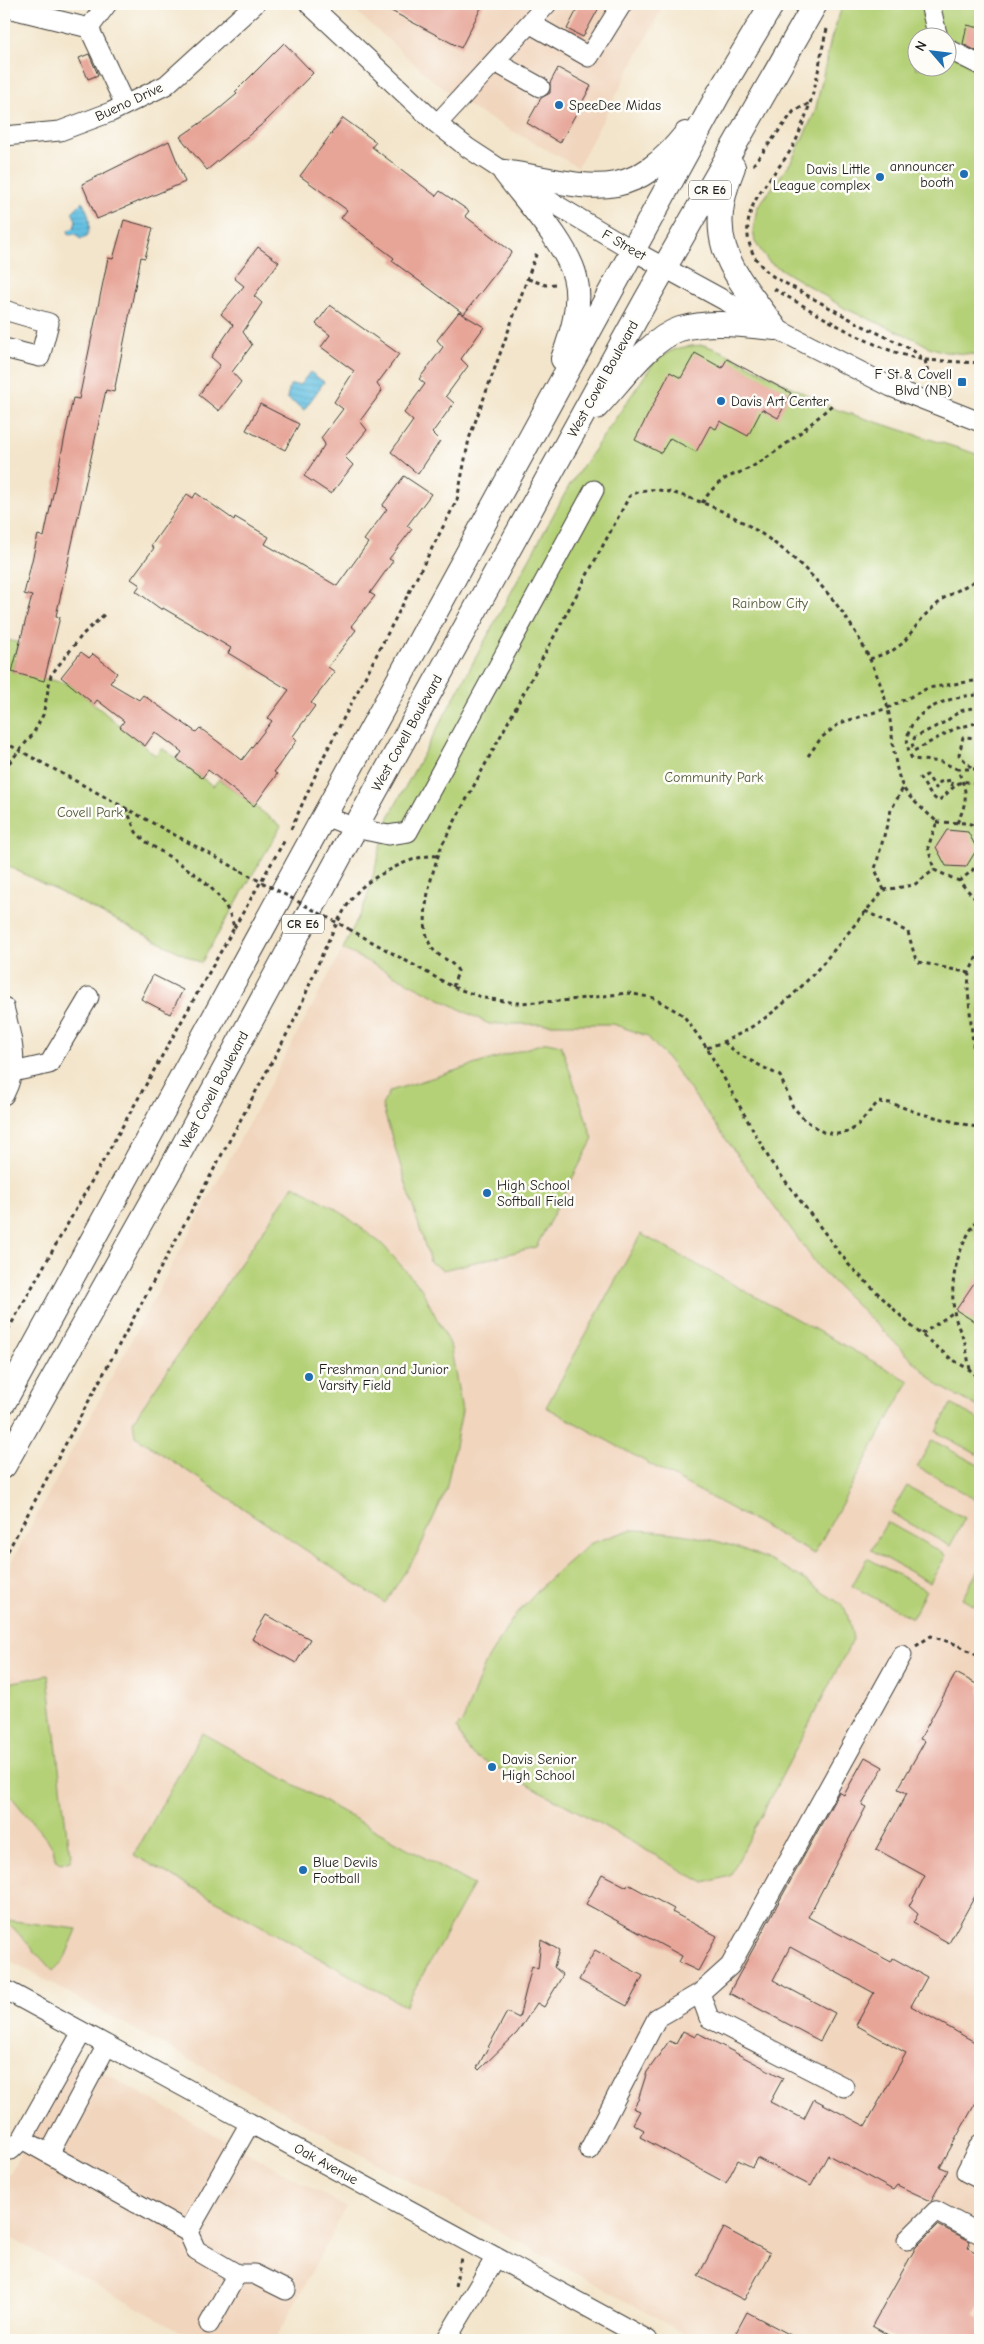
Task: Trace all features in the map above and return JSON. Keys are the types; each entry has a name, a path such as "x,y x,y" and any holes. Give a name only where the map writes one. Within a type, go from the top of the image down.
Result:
{"main road":[{"name":"CR E6","path":"4,1402 326,816 718,93 772,4"},
{"name":"West Covell Boulevard","path":"4,1466 174,1163 355,828 664,268 755,112 815,4"},
{"path":"505,172 601,188 621,184 652,169 671,153 718,93"},
{"path":"755,112 727,182 720,223 722,246 732,268 775,328"},
{"path":"505,172 561,246 575,278 577,301 572,334 547,408"},
{"path":"574,431 641,358 675,331 706,325 738,324 775,328"},
{"path":"4,1376 43,1330"}],"street":[{"path":"89,28 108,4"},
{"name":"Bueno Drive","path":"4,136 60,131 126,105 166,85 255,4"},
{"name":"F Street","path":"309,4 437,124 505,172 634,251 775,328 891,387 980,422"},
{"path":"437,124 547,4"},
{"path":"530,24 589,57 622,4"},
{"path":"930,4 936,28"},
{"path":"4,7 89,28"},
{"path":"89,28 126,105"},
{"path":"956,53 980,65"},
{"path":"495,62 540,87"},
{"path":"4,310 49,323 40,357 4,348"},
{"path":"326,816 355,828 388,835 408,832 594,490"},
{"path":"14,1072 49,1064 89,997"},
{"path":"4,1007 14,1046 14,1072 4,1095"},
{"path":"589,2150 657,2018 700,1993 730,1966 902,1655"},
{"name":"Oak Avenue","path":"4,1989 648,2340"},
{"path":"700,1993 709,2018 844,2087"},
{"path":"4,2150 11,2150 22,2139 82,2032"},
{"path":"49,2154 107,2046"},
{"path":"188,2232 250,2123"},
{"path":"22,2139 188,2232 196,2250 237,2274 254,2274 286,2290"},
{"path":"980,2144 966,2172 980,2179"},
{"path":"907,2240 936,2211 980,2234"},
{"path":"446,2340 496,2257"},
{"path":"210,2324 237,2274"}],"path":[{"path":"828,26 811,102 797,139 786,159 758,193 750,209 747,225 749,245 765,270 774,277 861,325 911,349 925,360"},
{"path":"747,173 794,111 811,102"},
{"path":"4,1336 290,831 324,756 457,500 469,439 537,252"},
{"path":"528,279 546,286 564,282"},
{"path":"767,286 882,347 906,356 925,360 980,363"},
{"path":"702,503 722,478 758,463 791,441 833,404"},
{"path":"453,987 458,971 451,961 433,949 425,931 426,908 438,856 629,497 637,491 654,490 702,503 768,538 800,564 824,588 847,618 870,659 888,708 903,788 937,822 968,823 980,828"},
{"path":"870,659 892,651 903,643 924,616 944,598 980,578"},
{"path":"4,770 33,734 43,715 51,675 84,634 106,613"},
{"path":"808,756 821,738 840,723 888,708 928,688 980,680"},
{"path":"980,695 967,695 928,708 916,720 908,734 907,749 912,759 942,762 957,769 971,767 980,769"},
{"path":"980,706 960,711 938,726 915,737 912,743 914,750 954,729 980,722"},
{"path":"971,767 959,755 963,737 980,738"},
{"path":"4,742 453,987 484,998 516,1003 561,1001 628,993 654,998 683,1015 708,1048 771,1162 806,1211 849,1265 922,1334 950,1358 970,1370 980,1380"},
{"path":"957,769 963,781 966,804 957,823"},
{"path":"952,786 952,780 940,782 936,788 926,775 920,778 931,795 938,801 947,794 952,786 963,781 980,786"},
{"path":"884,890 875,869 891,810 903,788"},
{"path":"126,808 136,832 145,841 212,888 227,910 234,928"},
{"path":"934,870 928,847 937,822"},
{"path":"4,1558 295,1019 331,936 347,906 360,889 374,877 418,857 438,856"},
{"path":"959,881 972,871 980,858"},
{"path":"708,1048 750,1029 796,994 820,970 884,890 914,885 934,870"},
{"path":"934,870 959,881 980,904"},
{"path":"865,912 908,932 915,958 919,962 969,973"},
{"path":"980,950 969,973 968,1012 980,1118"},
{"path":"724,1042 738,1054 780,1076 793,1107 805,1120 823,1132 837,1134 849,1132 858,1125 878,1102 890,1103 918,1113 980,1128"},
{"path":"970,1370 965,1346 954,1312 953,1283 957,1260 965,1240 980,1217"},
{"path":"922,1334 954,1312"},
{"path":"902,1655 931,1636 958,1645 980,1657"}],"shaded area":[{"path":"348,4 664,4 578,167 476,111 434,81"},
{"name":"Davis Senior High School","path":"343,949 489,1024 613,1024 647,1036 939,1386 980,1409 980,2340 696,2340 4,1957 4,1576"},
{"path":"73,2056 346,2207 275,2340 196,2340 4,2234 4,2184"}],"green space":[{"name":"Davis Little League complex","path":"843,4 980,4 980,355 945,352 929,347 846,309 769,262 755,242 753,230 757,208 791,162 815,112 831,39"},
{"name":"Community Park","path":"704,345 721,351 835,409 980,455 980,1408 939,1386 820,1269 670,1062 647,1036 613,1024 489,1024 343,949 366,901 389,817 569,486 655,361 678,348"},
{"name":"Covell Park","path":"4,639 19,643 12,672 70,684 155,755 162,748 213,786 219,779 281,826 201,963 4,864"},
{"name":"High School Softball Field","path":"547,1042 561,1045 593,1139 536,1247 443,1270 430,1262 382,1105 390,1091"},
{"name":"Freshman and Junior Varsity Field","path":"294,1185 338,1210 382,1244 421,1288 450,1344 462,1411 446,1490 418,1552 385,1603 135,1436 133,1421"},
{"path":"641,1234 909,1381 814,1554 546,1407"},
{"path":"951,1404 980,1420 980,1456 936,1432"},
{"path":"932,1440 980,1466 980,1491 976,1499 917,1467"},
{"path":"907,1486 965,1518 950,1546 891,1513"},
{"path":"887,1522 946,1555 930,1583 871,1550"},
{"path":"630,1530 656,1531 706,1539 730,1545 777,1564 799,1576 843,1606 848,1616 853,1639 730,1876 704,1883 471,1754 456,1728 463,1721 485,1664 513,1618 547,1581 589,1544"},
{"path":"867,1558 926,1590 912,1618 852,1586"},
{"path":"977,1572 980,1574 980,1609 962,1599"},
{"path":"48,1675 68,1845 72,1853 70,1861 61,1864 55,1859 53,1847 4,1788 4,1684"},
{"name":"Blue Devils Football","path":"202,1733 473,1885 405,2006 134,1855"},
{"path":"6,1920 77,1929 64,1960 53,1971"}],"water":[{"path":"82,202 88,214 89,232 87,236 80,239 76,234 69,234 68,230 74,228 76,220 72,212"},
{"path":"310,372 324,382 304,410 287,398 290,385 300,385"}],"building":[{"path":"378,4 483,4 461,48"},
{"path":"580,4 601,4 583,37 567,29"},
{"path":"967,25 980,28 980,53 963,44"},
{"path":"284,43 313,73 266,121 207,170 180,137 212,115 237,94 235,92"},
{"path":"89,54 98,75 88,79 79,58"},
{"name":"SpeeDee Midas","path":"558,68 591,86 560,143 527,123 541,98 550,93 550,83"},
{"path":"343,118 376,142 372,147 436,196 440,191 469,211 465,216 512,252 464,314 392,261 394,258 341,218 347,210 300,176"},
{"path":"169,141 185,182 97,219 82,184"},
{"path":"124,220 153,228 145,258 141,257 114,392 106,390 56,616 60,617 44,681 12,672 32,596 24,594 38,535 44,537 73,398 79,399 108,258 113,259"},
{"path":"258,247 279,262 254,296 262,303 243,332 252,345 232,372 241,382 219,411 199,395 220,365 211,357 233,325 221,314 244,286 234,278"},
{"path":"330,305 399,354 377,384 382,391 360,421 367,430 345,457 353,465 331,494 304,476 325,444 321,438 343,409 334,402 354,371 321,347 330,335 316,324"},
{"path":"459,312 484,327 461,359 468,366 446,396 454,403 432,433 440,441 418,474 391,452 413,421 404,413 425,384 419,379 443,347 437,340"},
{"name":"Davis Art Center","path":"695,353 722,368 727,359 791,393 778,418 762,409 748,436 720,421 716,429 710,426 696,452 670,438 661,453 635,440 670,372 681,378"},
{"path":"260,404 299,424 285,450 246,430"},
{"path":"404,476 431,494 407,526 412,529 389,559 393,561 370,593 375,596 351,626 356,630 328,667 335,672 311,703 315,706 293,736 297,740 274,772 277,774 254,806 208,770 202,778 177,759 182,752 155,732 145,746 120,727 124,721 97,700 94,704 61,677 81,652 89,658 93,654 117,673 110,683 139,700 143,695 196,732 200,728 242,760 272,721 268,718 289,690 228,653 231,648 163,608 162,610 136,591 140,585 131,579 154,548 151,546 187,494 193,498 196,493 234,520 235,517 269,537 265,544 337,586 368,543 364,540 387,509 382,506"},
{"path":"947,830 968,832 977,849 966,867 946,866 936,847"},
{"path":"153,975 183,990 170,1014 141,999"},
{"path":"980,1274 980,1325 956,1310"},
{"path":"266,1615 310,1639 296,1663 252,1639"},
{"path":"956,1673 980,1686 980,1887 949,1943 913,1923 918,1914 909,1906 925,1876 876,1849 907,1793 898,1789 925,1741 920,1739"},
{"path":"865,1757 883,1767 862,1805 866,1807 808,1917 891,1962 893,1958 927,1977 911,2006 980,2045 980,2095 940,2167 948,2170 931,2201 897,2185 893,2190 828,2155 811,2186 757,2158 752,2167 738,2160 726,2183 640,2137 644,2130 633,2124 640,2111 633,2108 638,2100 647,2072 669,2041 676,2044 683,2031 695,2037 698,2033 783,2078 770,2102 804,2119 814,2099 865,2126 906,2053 856,2025 874,1993 790,1947 773,1980 835,2013 820,2041 729,1993 839,1792 844,1795"},
{"path":"602,1874 627,1887 628,1884 674,1909 672,1912 717,1936 698,1971 679,1962 682,1956 586,1904"},
{"path":"541,1940 559,1950 554,1967 563,1975 544,2007 537,2003 517,2033 479,2070 477,2068 507,2012 519,2018 532,1966 538,1969"},
{"path":"595,1950 643,1976 627,2006 579,1980"},
{"path":"938,2225 970,2241 968,2248 980,2255 980,2304 974,2315 980,2319 980,2340 897,2340 872,2326 916,2247"},
{"path":"724,2228 770,2253 744,2300 698,2276"},
{"path":"747,2312 800,2340 732,2340"}],"place":[{"name":"SpeeDee Midas","path":"559,105"},
{"name":"announcer booth","path":"964,174"},
{"name":"Davis Little League complex","path":"880,177"},
{"name":"F St & Covell Blvd (NB)","path":"962,382"},
{"name":"Davis Art Center","path":"721,401"},
{"name":"High School Softball Field","path":"487,1193"},
{"name":"Freshman and Junior Varsity Field","path":"309,1377"},
{"name":"Davis Senior High School","path":"492,1767"},
{"name":"Blue Devils Football","path":"303,1870"}],"park label":[{"name":"Rainbow City","path":"770,603"}]}
